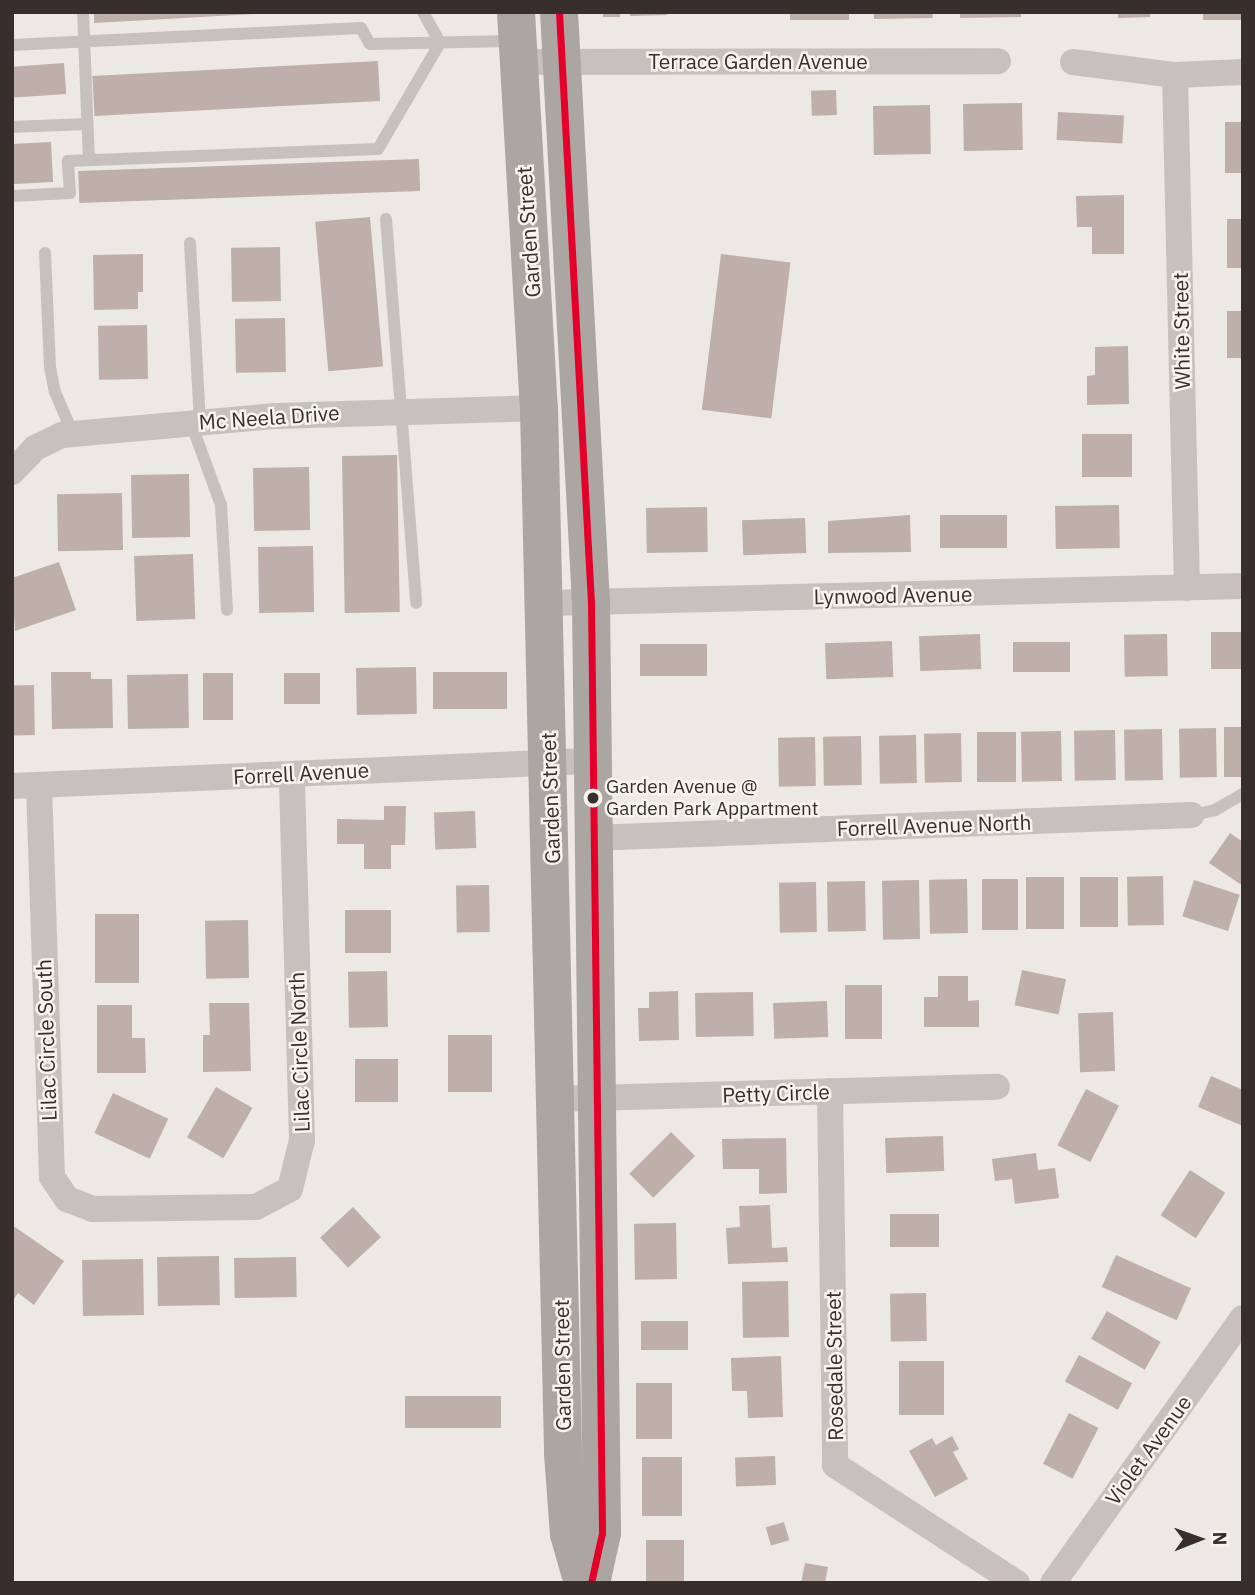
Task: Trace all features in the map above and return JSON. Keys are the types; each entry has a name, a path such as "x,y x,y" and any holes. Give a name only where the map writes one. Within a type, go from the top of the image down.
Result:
{"main road":[{"name":"Garden Street","path":"559,12 582,386 590,602 602,1532 591,1583"},
{"name":"Garden Street","path":"517,38 539,408 550,761 563,1453 569,1534 583,1583"}],"street":[{"name":"Terrace Garden Avenue","path":"517,38 560,62 998,61"},
{"path":"1073,62 1175,75 1243,72"},
{"name":"White Street","path":"1175,75 1187,588"},
{"name":"Mc Neela Drive","path":"12,472 35,448 73,434 196,422 401,409 539,408"},
{"name":"Lynwood Avenue","path":"544,603 1243,586"},
{"name":"Forrell Avenue","path":"12,786 590,761"},
{"name":"Lilac Circle North","path":"156,1210 268,1204 290,1189 300,1161 292,774"},
{"name":"Lilac Circle South","path":"39,785 52,1177 67,1199 79,1205 156,1210"},
{"name":"Forrell Avenue North","path":"592,838 1192,815"},
{"name":"Petty Circle","path":"556,1099 996,1087"},
{"name":"Rosedale Street","path":"830,1091 835,1465 1017,1583"},
{"name":"Violet Avenue","path":"1053,1583 1243,1318"}],"lane":[{"path":"83,12 89,160"},
{"path":"423,12 440,43"},
{"path":"12,45 361,28 370,44 517,38"},
{"path":"12,196 70,194 68,161 378,149 440,43"},
{"path":"12,127 88,124"},
{"path":"386,219 415,603"},
{"path":"190,243 196,422 221,505 227,610"},
{"path":"45,253 50,367 55,392 73,434"},
{"path":"1192,815 1215,810 1243,794"}],"building":[{"path":"94,12 254,12 254,14 94,23"},
{"path":"603,12 620,12 620,17 603,17"},
{"path":"630,12 666,12 667,15 630,16"},
{"path":"790,12 849,12 849,20 790,20"},
{"path":"874,12 932,12 933,18 874,19"},
{"path":"960,12 1021,12 1021,17 960,18"},
{"path":"1118,12 1150,12 1150,17 1118,18"},
{"path":"1203,12 1243,12 1243,20 1203,20"},
{"path":"378,61 380,101 94,116 92,76"},
{"path":"64,63 66,94 14,98 12,67"},
{"path":"836,90 837,115 812,116 811,91"},
{"path":"1022,103 1023,150 964,151 963,104"},
{"path":"930,105 931,154 874,155 873,106"},
{"path":"1058,112 1124,115 1122,143 1057,140"},
{"path":"1225,122 1243,122 1243,173 1225,173"},
{"path":"51,142 53,182 14,184 12,144"},
{"path":"419,159 420,191 79,203 78,171"},
{"path":"1124,195 1124,254 1092,254 1092,227 1077,227 1076,196"},
{"path":"370,217 383,366 328,371 315,222"},
{"path":"1227,219 1243,219 1243,268 1227,268"},
{"path":"280,247 281,301 232,302 231,248"},
{"path":"143,254 143,292 138,292 138,309 94,310 93,255"},
{"path":"721,254 790,263 771,418 702,410"},
{"path":"1227,311 1243,311 1243,358 1227,358"},
{"path":"285,318 286,372 236,373 235,319"},
{"path":"147,325 148,379 99,380 98,326"},
{"path":"1128,346 1129,404 1087,405 1087,376 1095,375 1095,347"},
{"path":"1082,434 1132,434 1132,477 1082,477"},
{"path":"397,455 400,612 345,613 342,456"},
{"path":"309,467 310,530 254,531 253,468"},
{"path":"189,474 190,537 132,538 131,475"},
{"path":"122,493 123,550 58,551 57,494"},
{"path":"1119,505 1120,548 1056,549 1055,506"},
{"path":"707,507 708,552 647,553 646,508"},
{"path":"910,515 911,552 828,553 828,521"},
{"path":"940,515 1007,515 1007,548 940,548"},
{"path":"805,518 806,553 743,555 742,520"},
{"path":"313,546 314,612 259,613 258,547"},
{"path":"193,554 195,619 136,621 134,556"},
{"path":"59,562 76,610 15,631 12,578"},
{"path":"1211,632 1243,632 1243,669 1211,669"},
{"path":"980,634 981,669 920,671 919,636"},
{"path":"1167,634 1168,676 1125,677 1124,635"},
{"path":"892,641 893,677 826,679 825,643"},
{"path":"1013,642 1070,642 1070,672 1013,672"},
{"path":"640,644 707,644 707,676 640,676"},
{"path":"416,667 417,714 357,715 356,668"},
{"path":"51,672 91,672 91,679 112,679 113,728 52,729"},
{"path":"433,672 507,672 507,709 433,709"},
{"path":"203,673 233,673 233,720 203,720"},
{"path":"284,673 320,673 320,704 284,704"},
{"path":"188,674 189,728 128,729 127,675"},
{"path":"12,685 34,685 35,735 13,735"},
{"path":"1224,727 1243,727 1243,777 1224,777"},
{"path":"1216,728 1217,777 1180,778 1179,729"},
{"path":"1162,729 1163,780 1125,781 1124,730"},
{"path":"1115,730 1116,780 1075,781 1074,731"},
{"path":"1061,731 1062,781 1022,782 1021,732"},
{"path":"977,732 1016,732 1016,782 977,782"},
{"path":"961,733 962,782 925,783 924,734"},
{"path":"916,735 917,783 880,784 879,736"},
{"path":"861,736 862,785 824,786 823,737"},
{"path":"815,737 816,786 779,787 778,738"},
{"path":"384,806 406,806 405,845 391,845 391,869 364,869 364,844 337,844 337,819 384,820"},
{"path":"475,811 476,848 435,849 434,812"},
{"path":"1230,833 1243,842 1243,886 1209,863"},
{"path":"1163,876 1164,925 1128,926 1127,877"},
{"path":"1026,877 1064,877 1064,929 1026,929"},
{"path":"1080,877 1118,877 1118,927 1080,927"},
{"path":"967,879 968,933 930,934 929,880"},
{"path":"982,879 1018,879 1018,930 982,930"},
{"path":"919,880 920,939 883,940 882,881"},
{"path":"1194,880 1240,895 1228,931 1182,916"},
{"path":"865,881 866,931 828,932 827,882"},
{"path":"816,882 817,932 780,933 779,883"},
{"path":"489,885 490,932 457,933 456,886"},
{"path":"345,910 391,910 391,953 345,953"},
{"path":"95,914 139,914 139,983 95,983"},
{"path":"248,920 249,978 206,979 205,921"},
{"path":"1022,970 1066,979 1059,1015 1015,1005"},
{"path":"387,971 388,1027 349,1028 348,972"},
{"path":"938,976 968,976 968,1001 979,1000 979,1027 924,1027 924,997 938,997"},
{"path":"845,985 882,985 882,1039 845,1039"},
{"path":"678,991 679,1040 639,1041 638,1008 649,1008 649,992"},
{"path":"753,992 754,1036 696,1037 695,993"},
{"path":"827,1001 828,1037 774,1039 773,1003"},
{"path":"209,1003 249,1003 251,1071 203,1072 203,1035 210,1035"},
{"path":"97,1005 132,1005 132,1038 145,1038 146,1073 97,1073"},
{"path":"1113,1012 1115,1071 1080,1072 1078,1013"},
{"path":"448,1035 492,1035 492,1092 448,1092"},
{"path":"355,1059 398,1059 398,1102 355,1102"},
{"path":"1211,1076 1243,1090 1243,1126 1198,1107"},
{"path":"216,1087 252,1108 223,1158 187,1137"},
{"path":"1086,1089 1119,1106 1090,1162 1057,1145"},
{"path":"113,1093 168,1119 150,1159 94,1133"},
{"path":"671,1132 695,1156 653,1198 629,1174"},
{"path":"943,1136 944,1171 886,1173 885,1138"},
{"path":"786,1138 787,1193 759,1194 759,1169 723,1169 722,1139"},
{"path":"1036,1153 1038,1170 1055,1168 1059,1198 1015,1204 1012,1179 995,1181 992,1159"},
{"path":"1190,1170 1225,1193 1196,1238 1161,1215"},
{"path":"770,1205 772,1248 787,1247 788,1262 728,1264 726,1228 740,1227 739,1206"},
{"path":"353,1207 381,1237 348,1268 320,1238"},
{"path":"890,1214 939,1214 939,1247 890,1247"},
{"path":"676,1223 677,1279 635,1280 634,1224"},
{"path":"12,1225 64,1261 34,1305 18,1293 12,1302"},
{"path":"1116,1255 1191,1288 1177,1320 1102,1287"},
{"path":"219,1256 220,1305 158,1306 157,1257"},
{"path":"296,1257 297,1297 235,1298 234,1258"},
{"path":"143,1259 144,1315 83,1316 82,1260"},
{"path":"788,1281 789,1337 743,1338 742,1282"},
{"path":"926,1293 927,1341 891,1342 890,1294"},
{"path":"1107,1311 1161,1342 1145,1370 1091,1339"},
{"path":"641,1321 688,1321 688,1350 641,1350"},
{"path":"1079,1355 1132,1383 1118,1410 1065,1381"},
{"path":"781,1356 783,1417 748,1418 747,1391 732,1391 731,1358"},
{"path":"899,1361 944,1361 944,1415 899,1415"},
{"path":"636,1383 672,1383 672,1439 636,1439"},
{"path":"405,1396 501,1396 501,1428 405,1428"},
{"path":"1069,1413 1098,1428 1073,1479 1043,1464"},
{"path":"952,1436 959,1449 953,1452 968,1479 935,1497 909,1451 932,1438 936,1445"},
{"path":"775,1456 776,1485 736,1486 735,1457"},
{"path":"642,1457 682,1457 682,1516 642,1516"},
{"path":"784,1522 789,1540 771,1546 766,1527"},
{"path":"646,1540 684,1540 684,1583 646,1583"},
{"path":"805,1563 828,1567 825,1583 801,1583"}],"transit line":[{"path":"559,12 591,602 602,1533 591,1583"}],"place":[{"name":"Garden Avenue @ Garden Park Appartment","path":"593,798"}]}
